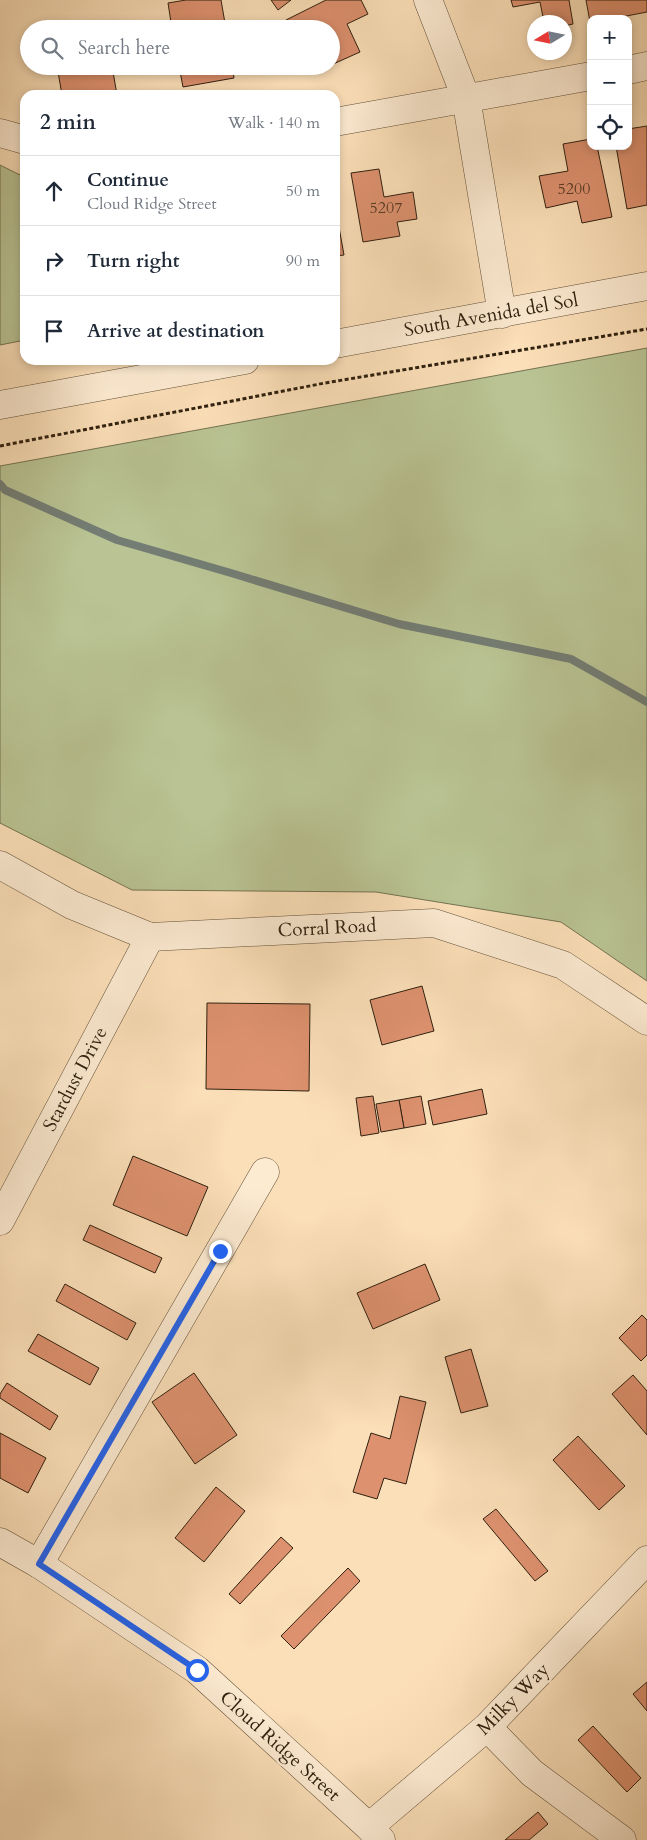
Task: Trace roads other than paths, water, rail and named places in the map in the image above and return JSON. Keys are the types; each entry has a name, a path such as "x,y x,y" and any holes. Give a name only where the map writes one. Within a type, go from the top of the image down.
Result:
{"street":[{"path":"428,0 466,98 502,314"},
{"path":"632,69 647,66"},
{"path":"340,121 587,77"},
{"path":"0,133 20,139"},
{"name":"South Avenida del Sol","path":"340,343 647,286"},
{"path":"0,405 218,365"},
{"name":"Corral Road","path":"0,865 72,905 150,937 434,923 563,965 647,1021"},
{"name":"Stardust Drive","path":"0,1221 150,937"},
{"path":"39,1564 265,1172"},
{"name":"Cloud Ridge Street","path":"0,1542 39,1564 197,1670 375,1833"},
{"name":"Milky Way","path":"375,1833 488,1727 647,1560"},
{"path":"488,1727 532,1773 622,1840"}],"waterway":[{"path":"0,484 5,490 117,540 399,624 571,659 647,702"}]}
